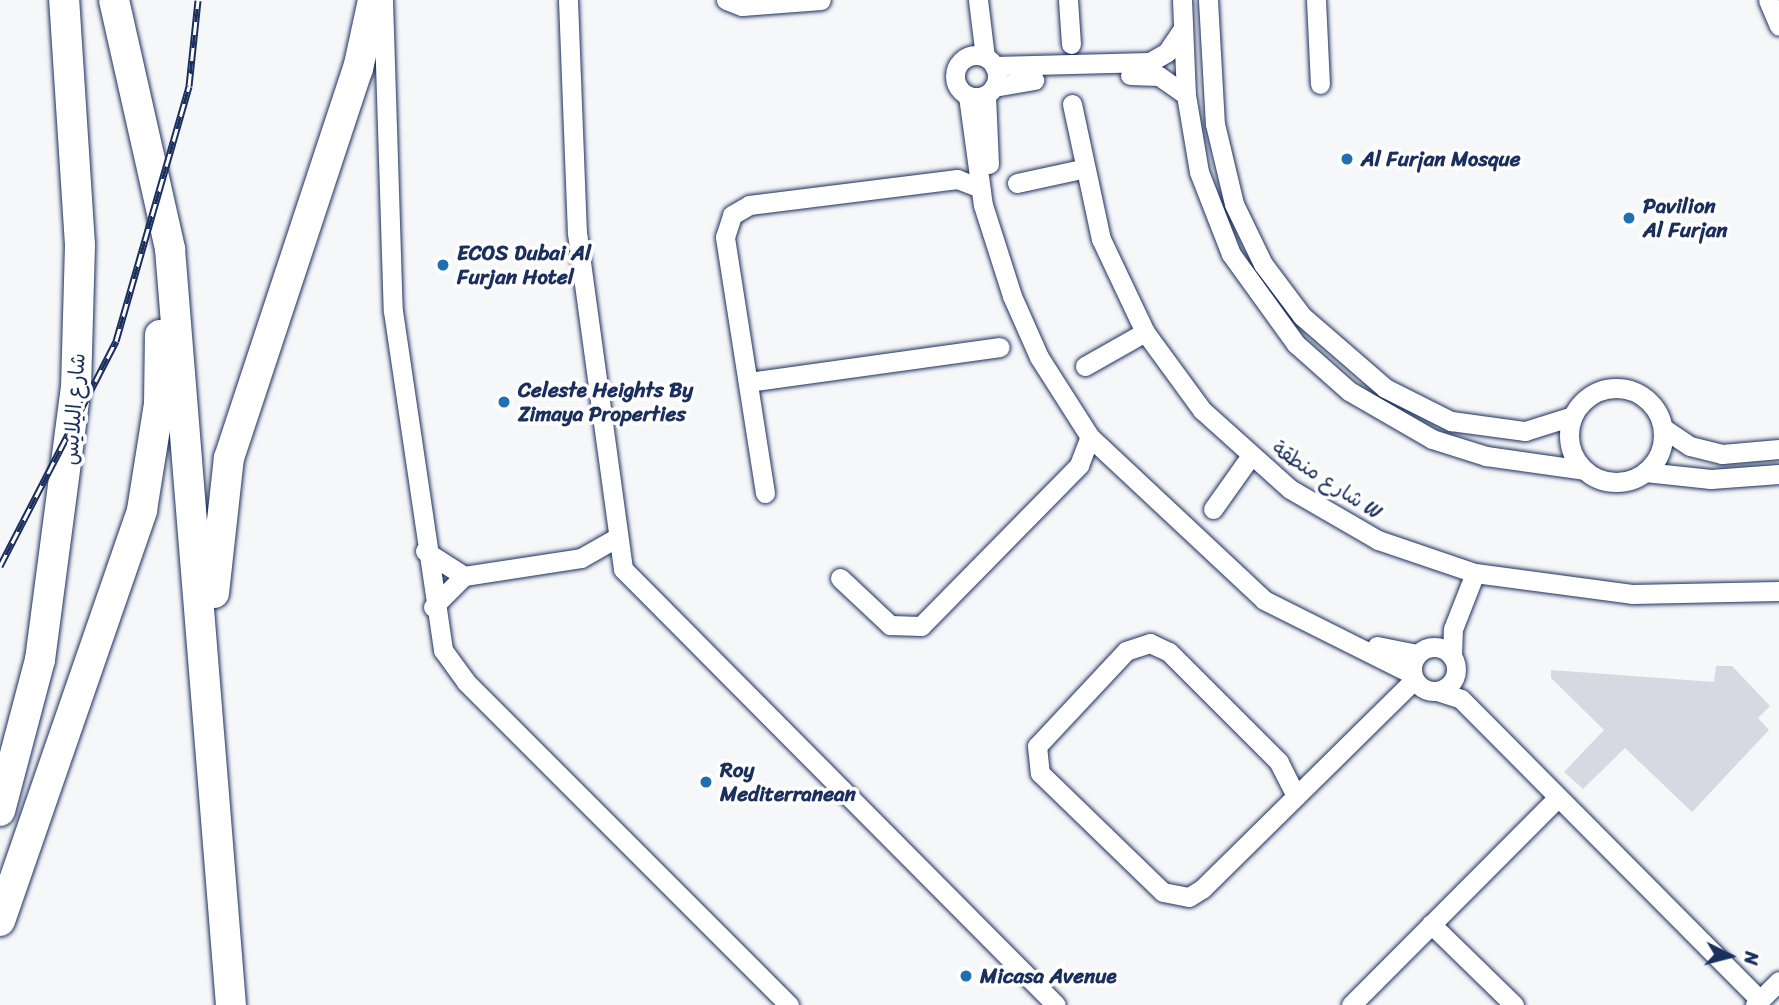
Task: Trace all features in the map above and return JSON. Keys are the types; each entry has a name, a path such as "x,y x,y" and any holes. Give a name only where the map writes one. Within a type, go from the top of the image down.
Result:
{"highway":[{"name":"شارع اليلايس","path":"0,811 42,648 75,402 80,245 64,0"},
{"path":"114,0 147,159 170,249 232,1005"},
{"path":"204,648 229,458 358,69 373,0"},
{"path":"0,921 128,562 153,457 160,351 147,159"}],"street":[{"path":"383,0 393,311 433,607 443,650 457,672 789,1005"},
{"path":"568,0 577,233 615,538 622,569"},
{"path":"726,0 742,6 821,0"},
{"path":"966,0 982,60"},
{"path":"978,0 982,93 976,162 980,188 1025,327 1090,438 1110,461 1264,600 1377,657 1437,691 1461,699"},
{"path":"1068,0 1071,44"},
{"path":"1182,0 1186,95 1195,158 1223,238 1262,300 1316,365 1381,413 1432,439 1497,458 1584,470 1621,482 1645,472 1711,479 1779,474"},
{"path":"1208,0 1213,113 1234,204 1263,264 1302,316 1375,381 1451,421 1500,432 1573,416"},
{"path":"1316,0 1320,84"},
{"path":"1768,0 1779,26"},
{"path":"1183,27 1173,46 1150,62 982,60 955,76 982,93 1151,74 1186,95"},
{"path":"982,93 990,172 1013,261 1051,352 1100,429 1174,507 1271,590 1341,631 1417,654 1444,651"},
{"name":"شارع منطقة W","path":"1072,104 1081,169 1101,239 1145,332 1202,410 1250,457 1367,534 1475,573 1632,594 1779,591"},
{"path":"957,178 976,162"},
{"path":"1017,183 1081,169"},
{"path":"765,493 725,237 732,215 749,205 957,178 980,188"},
{"path":"1086,366 1145,332"},
{"path":"748,382 1000,347"},
{"path":"1584,470 1569,439 1573,416 1591,395 1616,387 1652,404 1663,428 1690,446 1722,454 1779,449"},
{"path":"1645,472 1660,452 1663,428"},
{"path":"840,578 890,625 916,628 1079,465 1090,438"},
{"path":"1213,509 1250,457"},
{"path":"1079,465 1110,461"},
{"path":"433,607 464,576 581,558 615,538"},
{"path":"425,551 464,576"},
{"path":"581,558 622,569 1056,1005"},
{"path":"1475,573 1444,651 1461,699 1757,1003 1779,981"},
{"path":"1297,796 1279,762 1169,652 1150,643 1126,651 1041,737 1035,755 1040,772 1175,898 1196,894 1297,796 1413,677 1417,654"},
{"path":"1377,657 1391,699"},
{"path":"1437,691 1454,678"},
{"path":"1279,762 1324,767"},
{"path":"1351,1005 1558,797"},
{"path":"1431,924 1514,1005"}],"shaded area":[{"path":"1716,666 1732,666 1770,706 1758,718 1769,730 1692,812 1625,748 1583,789 1564,772 1604,730 1551,678 1551,670 1714,682"}],"railway":[{"path":"0,566 116,341 189,86 198,0"}],"place":[{"name":"Al Furjan Mosque","path":"1347,159"},
{"name":"Pavilion Al Furjan","path":"1629,218"},
{"name":"ECOS Dubai Al Furjan Hotel","path":"443,265"},
{"name":"Celeste Heights By Zimaya Properties","path":"504,402"},
{"name":"Roy Mediterranean","path":"706,782"},
{"name":"Micasa Avenue","path":"966,976"}]}
